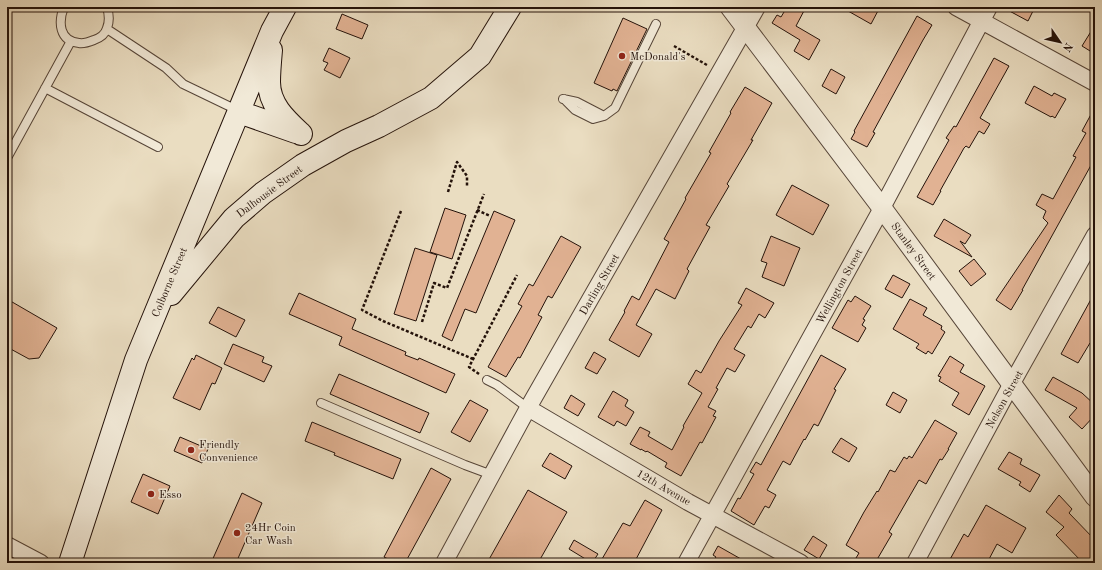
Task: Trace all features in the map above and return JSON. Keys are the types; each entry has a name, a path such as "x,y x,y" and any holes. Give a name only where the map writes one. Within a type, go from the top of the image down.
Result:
{"main road":[{"name":"Colborne Street","path":"70,563 136,360 272,31 284,7"},
{"name":"Dalhousie Street","path":"157,310 234,218 263,193 297,169 346,141 379,126 431,98 480,56 510,7"},
{"path":"272,31 269,83 271,96 276,108 301,134"},
{"name":"Dalhousie Street","path":"239,112 316,139 346,141"}],"street":[{"name":"Stanley Street","path":"730,7 882,208 1095,497"},
{"name":"Darling Street","path":"444,563 528,408 757,7"},
{"path":"956,7 1095,83"},
{"name":"Wellington Street","path":"686,563 882,208 989,7"},
{"name":"Nelson Street","path":"915,563 1011,385 1095,235"},
{"name":"12th Avenue","path":"528,408 713,515 801,563"},
{"path":"7,545 41,563"}],"lane":[{"path":"64,7 61,15 60,26 66,38 79,44 99,38 104,34 107,29 109,15 107,7"},
{"path":"563,99 577,102 604,116 616,108 656,24"},
{"path":"107,29 166,68 183,84 239,112"},
{"path":"7,158 71,41"},
{"path":"45,88 158,147"},
{"path":"487,380 497,385 528,408"},
{"path":"321,403 465,465 492,475"}],"path":[{"path":"674,46 719,72"},
{"path":"448,192 458,162 467,176 467,187"},
{"path":"422,322 434,283 447,288 484,194"},
{"path":"477,210 490,216"},
{"path":"401,211 362,310 383,321 474,359"},
{"path":"487,380 469,367 517,275"}],"building":[{"path":"787,7 806,7 796,26 820,40 809,60 794,51 800,40 772,23 777,15 781,17"},
{"path":"841,7 880,7 871,24"},
{"path":"1002,7 1035,7 1028,21"},
{"path":"342,14 368,25 362,39 336,29"},
{"path":"917,16 932,25 873,132 875,133 867,147 851,139 855,132 854,131"},
{"name":"McDonald's","path":"623,18 647,29 617,91 613,89 612,91 594,83"},
{"path":"1095,25 1095,54 1082,46"},
{"path":"329,48 350,58 340,78 324,70 328,63 323,61"},
{"path":"994,58 1009,66 980,118 990,124 984,134 979,131 969,148 966,146 964,148 933,205 917,197 949,140 946,138 954,126 956,127"},
{"path":"831,69 845,77 836,94 822,86"},
{"path":"1034,86 1052,96 1054,93 1066,99 1055,118 1025,103"},
{"path":"745,87 772,103 751,140 753,140 727,184 729,186 706,225 710,227 687,269 689,271 675,299 656,289 636,325 652,334 639,357 609,340 625,312 624,311 632,296 639,300 669,242 664,239 686,199 685,198 711,153 709,152 731,113 730,112"},
{"path":"1095,107 1095,158 1011,310 996,300 1048,223 1043,218 1046,211 1036,205 1042,194 1053,199 1076,157 1073,156 1086,133 1082,131"},
{"path":"792,185 829,205 813,235 776,215"},
{"path":"445,208 466,215 452,259 430,252"},
{"path":"494,211 515,220 476,313 465,309 452,341 442,336"},
{"path":"944,219 971,235 965,244 960,241 972,257 934,236"},
{"path":"561,236 581,247 552,298 548,296 538,315 542,317 520,358 518,357 506,377 488,367 522,306 518,304 529,284 533,286"},
{"path":"771,236 800,248 784,286 762,277 767,263 761,261"},
{"path":"415,248 437,255 416,321 394,314"},
{"path":"974,259 986,274 971,286 959,271"},
{"path":"893,275 910,284 902,298 885,289"},
{"path":"746,288 774,303 765,318 759,314 751,328 748,326 734,349 745,355 735,372 727,368 716,388 718,389 708,407 716,411 713,416 716,417 702,443 700,442 681,476 665,467 667,463 647,451 641,450 630,444 640,427 650,432 648,436 672,450 684,427 683,426 702,393 688,384 696,370 701,373 742,305 738,303"},
{"path":"1095,292 1095,346 1090,343 1078,363 1061,354"},
{"path":"299,293 356,319 352,329 406,352 405,355 418,360 419,358 455,374 446,393 339,345 342,337 289,314"},
{"path":"855,296 871,306 863,319 865,320 862,325 866,328 858,342 832,328 848,300 851,302"},
{"path":"7,299 57,328 39,358 29,359 7,347"},
{"path":"910,299 927,308 923,315 942,326 941,329 945,332 932,354 928,351 926,354 916,348 919,344 893,329"},
{"path":"218,307 245,320 236,337 209,323"},
{"path":"233,344 264,357 262,362 272,366 264,382 224,364"},
{"path":"594,352 606,359 597,374 585,368"},
{"path":"196,355 222,368 215,384 212,383 200,410 173,398 192,358 194,360"},
{"path":"821,355 846,369 834,389 836,390 818,426 814,424 790,465 783,461 767,490 776,495 769,508 765,506 754,525 731,511 738,498 740,499 754,474 750,472 756,462 761,465"},
{"path":"950,356 964,365 960,372 985,386 969,415 952,405 959,393 939,381 941,377 938,376"},
{"path":"339,374 429,413 420,433 330,394"},
{"path":"1053,377 1082,393 1095,405 1095,415 1082,429 1069,417 1077,408 1045,390"},
{"path":"613,391 628,400 625,406 634,412 626,426 617,421 614,426 598,417"},
{"path":"893,392 907,400 900,413 886,405"},
{"path":"571,395 585,404 578,416 564,408"},
{"path":"470,400 488,410 470,442 451,432"},
{"path":"935,420 957,433 949,449 942,460 940,459 926,484 919,480 889,532 892,534 875,563 853,563 859,553 846,545 864,512 877,491 878,492 890,470 895,472 904,457 907,459 909,456 912,458"},
{"path":"312,422 401,459 393,479 334,455 335,453 305,441"},
{"name":"Friendly Convenience","path":"180,437 208,449 202,463 174,451"},
{"path":"841,438 857,448 849,462 832,452"},
{"path":"1009,452 1022,459 1020,464 1040,475 1030,492 1019,485 1021,482 998,469"},
{"path":"550,453 572,466 565,479 542,466"},
{"path":"431,468 451,479 405,563 396,563 384,557"},
{"name":"Esso","path":"143,474 170,486 158,514 131,502"},
{"path":"528,490 567,512 538,563 487,563"},
{"name":"24Hr Coin Car Wash","path":"242,493 262,503 236,563 211,563"},
{"path":"1059,495 1072,509 1069,513 1095,540 1095,563 1083,563 1056,535 1064,527 1046,512"},
{"path":"645,500 662,510 634,563 609,563 602,559 623,523 630,526"},
{"path":"986,505 1026,528 1012,553 997,544 987,563 948,563 964,534 968,537"},
{"path":"813,536 827,545 819,559 804,550"},
{"path":"574,540 598,554 592,563 569,549"},
{"path":"718,546 748,563 712,563 716,557 713,555"}],"place":[{"name":"McDonald's","path":"622,56"},
{"name":"Friendly Convenience","path":"191,450"},
{"name":"Esso","path":"151,494"},
{"name":"24Hr Coin Car Wash","path":"237,533"}]}
